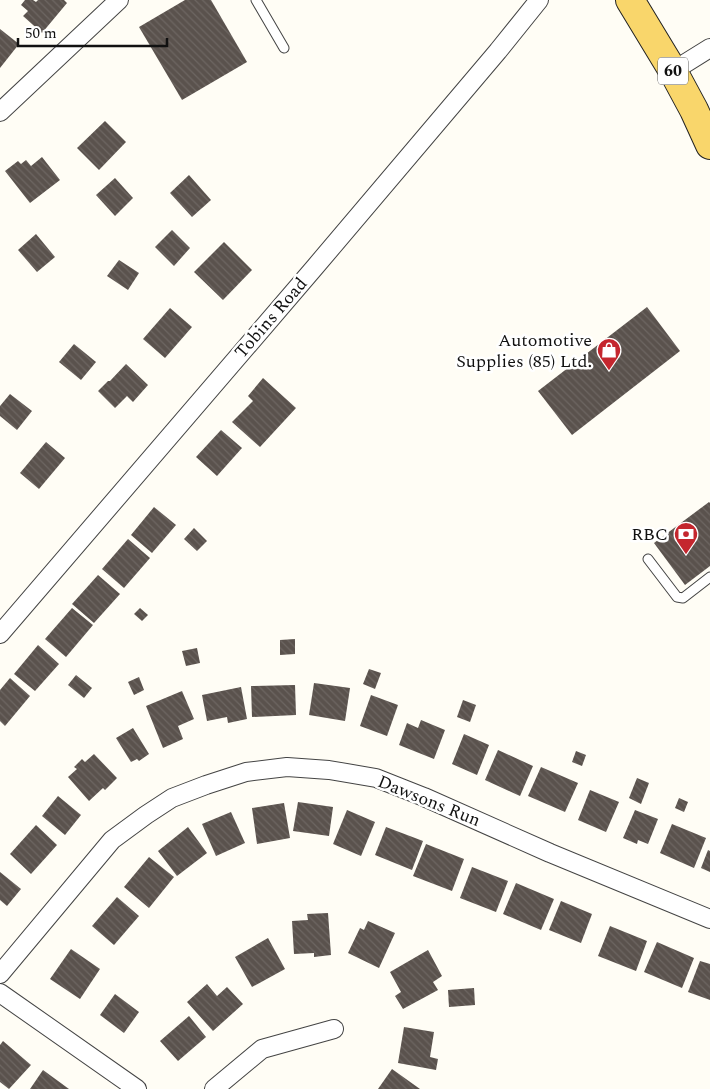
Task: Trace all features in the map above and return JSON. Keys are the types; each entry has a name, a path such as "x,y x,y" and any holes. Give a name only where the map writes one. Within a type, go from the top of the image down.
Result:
{"main road":[{"name":"60","path":"630,0 673,71 710,145"}],"street":[{"path":"0,112 119,0"},
{"name":"Tobins Road","path":"0,633 321,260 498,52 539,0"},
{"path":"673,71 710,48"},
{"name":"Dawsons Run","path":"0,974 112,840 139,820 172,798 206,785 246,772 287,767 329,770 376,778 424,796 550,853 710,919"},
{"path":"0,993 138,1089"},
{"path":"214,1089 262,1049 334,1029"}],"lane":[{"path":"256,0 284,48"},
{"path":"648,559 677,597 683,598 710,577"}],"building":[{"path":"25,0 36,2 38,0 64,0 67,3 42,33 23,16 28,11 21,5"},
{"path":"185,0 211,0 247,62 182,100 139,27"},
{"path":"0,29 19,44 0,68"},
{"path":"105,121 126,142 99,170 77,148"},
{"path":"42,157 60,180 30,203 5,171 18,161 21,164 26,160 31,166"},
{"path":"189,175 211,200 192,217 170,193"},
{"path":"115,178 133,198 115,216 96,195"},
{"path":"172,230 190,248 174,266 155,247"},
{"path":"36,234 55,257 37,272 18,250"},
{"path":"224,242 252,270 223,300 194,272"},
{"path":"119,260 139,273 128,290 107,276"},
{"name":"Automotive Supplies (85) Ltd.","path":"647,307 680,351 572,435 538,391"},
{"path":"170,308 192,327 165,358 143,339"},
{"path":"74,344 96,362 81,380 59,362"},
{"path":"126,364 148,385 133,402 127,396 115,408 98,391"},
{"path":"263,378 296,408 260,447 232,422 253,401 248,396"},
{"path":"10,394 32,411 17,430 0,416 0,406"},
{"path":"221,430 242,448 217,476 196,457"},
{"path":"46,442 65,458 39,489 20,473"},
{"name":"RBC","path":"709,502 710,566 685,585 654,543"},
{"path":"154,507 176,525 152,553 131,535"},
{"path":"194,528 207,541 197,551 184,539"},
{"path":"128,539 150,558 124,588 102,569"},
{"path":"98,575 120,594 94,623 72,604"},
{"path":"72,608 93,625 66,657 45,639"},
{"path":"140,608 148,615 142,621 134,614"},
{"path":"295,639 295,654 280,655 280,640"},
{"path":"38,645 59,664 35,691 14,674"},
{"path":"197,648 200,663 186,666 182,651"},
{"path":"369,669 381,673 375,689 363,684"},
{"path":"76,675 92,688 84,698 68,685"},
{"path":"139,677 144,690 134,695 128,682"},
{"path":"10,678 30,696 5,726 0,721 0,690"},
{"path":"314,683 350,688 345,721 309,715"},
{"path":"295,685 296,715 252,717 251,686"},
{"path":"241,687 247,719 228,723 227,717 207,721 202,695"},
{"path":"182,691 194,719 178,726 183,739 163,748 146,706"},
{"path":"371,695 398,705 387,736 360,726"},
{"path":"463,700 476,705 470,722 457,717"},
{"path":"421,720 445,730 434,759 399,745 407,723 418,728"},
{"path":"133,728 149,754 139,761 137,759 131,762 116,738"},
{"path":"464,734 489,745 477,775 452,764"},
{"path":"498,750 533,766 520,796 485,780"},
{"path":"576,751 586,755 582,766 572,762"},
{"path":"94,754 117,778 105,790 103,788 89,801 68,777 77,769 74,767 82,759 85,762"},
{"path":"541,767 578,783 565,812 528,796"},
{"path":"637,778 649,783 641,804 629,798"},
{"path":"590,790 619,802 606,832 578,820"},
{"path":"58,796 81,815 65,835 42,816"},
{"path":"679,798 688,802 684,812 675,808"},
{"path":"298,802 333,807 329,836 293,831"},
{"path":"284,803 290,838 257,844 252,808"},
{"path":"347,810 375,822 361,856 333,844"},
{"path":"635,810 658,819 648,844 638,840 637,844 623,838"},
{"path":"231,812 245,843 216,856 202,824"},
{"path":"672,824 706,838 694,868 660,853"},
{"path":"36,825 57,845 31,874 10,854"},
{"path":"188,827 207,853 177,876 158,851"},
{"path":"386,827 423,841 412,870 375,855"},
{"path":"426,844 464,859 452,891 413,876"},
{"path":"708,850 710,851 710,872 701,868"},
{"path":"149,857 174,877 149,908 124,887"},
{"path":"472,867 508,881 496,912 460,898"},
{"path":"0,872 21,889 7,906 0,900"},
{"path":"516,883 554,899 541,930 503,914"},
{"path":"117,897 139,916 114,945 92,926"},
{"path":"561,901 592,914 581,943 549,930"},
{"path":"328,913 331,955 314,957 314,953 294,954 292,921 308,920 307,914"},
{"path":"368,921 395,933 379,968 348,953 360,928 364,930"},
{"path":"610,926 647,941 636,971 598,956"},
{"path":"268,938 285,969 252,987 235,957"},
{"path":"657,942 694,958 682,988 644,972"},
{"path":"71,949 100,969 80,999 50,979"},
{"path":"428,950 442,976 433,982 438,990 403,1009 395,996 401,992 390,972"},
{"path":"700,961 710,964 710,1000 688,992"},
{"path":"207,984 217,996 227,987 243,1004 213,1031 187,1002"},
{"path":"474,988 475,1005 449,1007 448,990"},
{"path":"115,994 139,1012 124,1033 100,1015"},
{"path":"189,1016 206,1037 178,1061 160,1041"},
{"path":"404,1027 434,1032 430,1057 438,1059 436,1070 398,1063"},
{"path":"3,1041 31,1065 9,1089 0,1082 0,1045"},
{"path":"392,1069 420,1089 378,1089"},
{"path":"43,1070 69,1089 30,1089"}],"place":[{"name":"Automotive Supplies (85) Ltd.","path":"609,371"},
{"name":"RBC","path":"686,555"}]}
